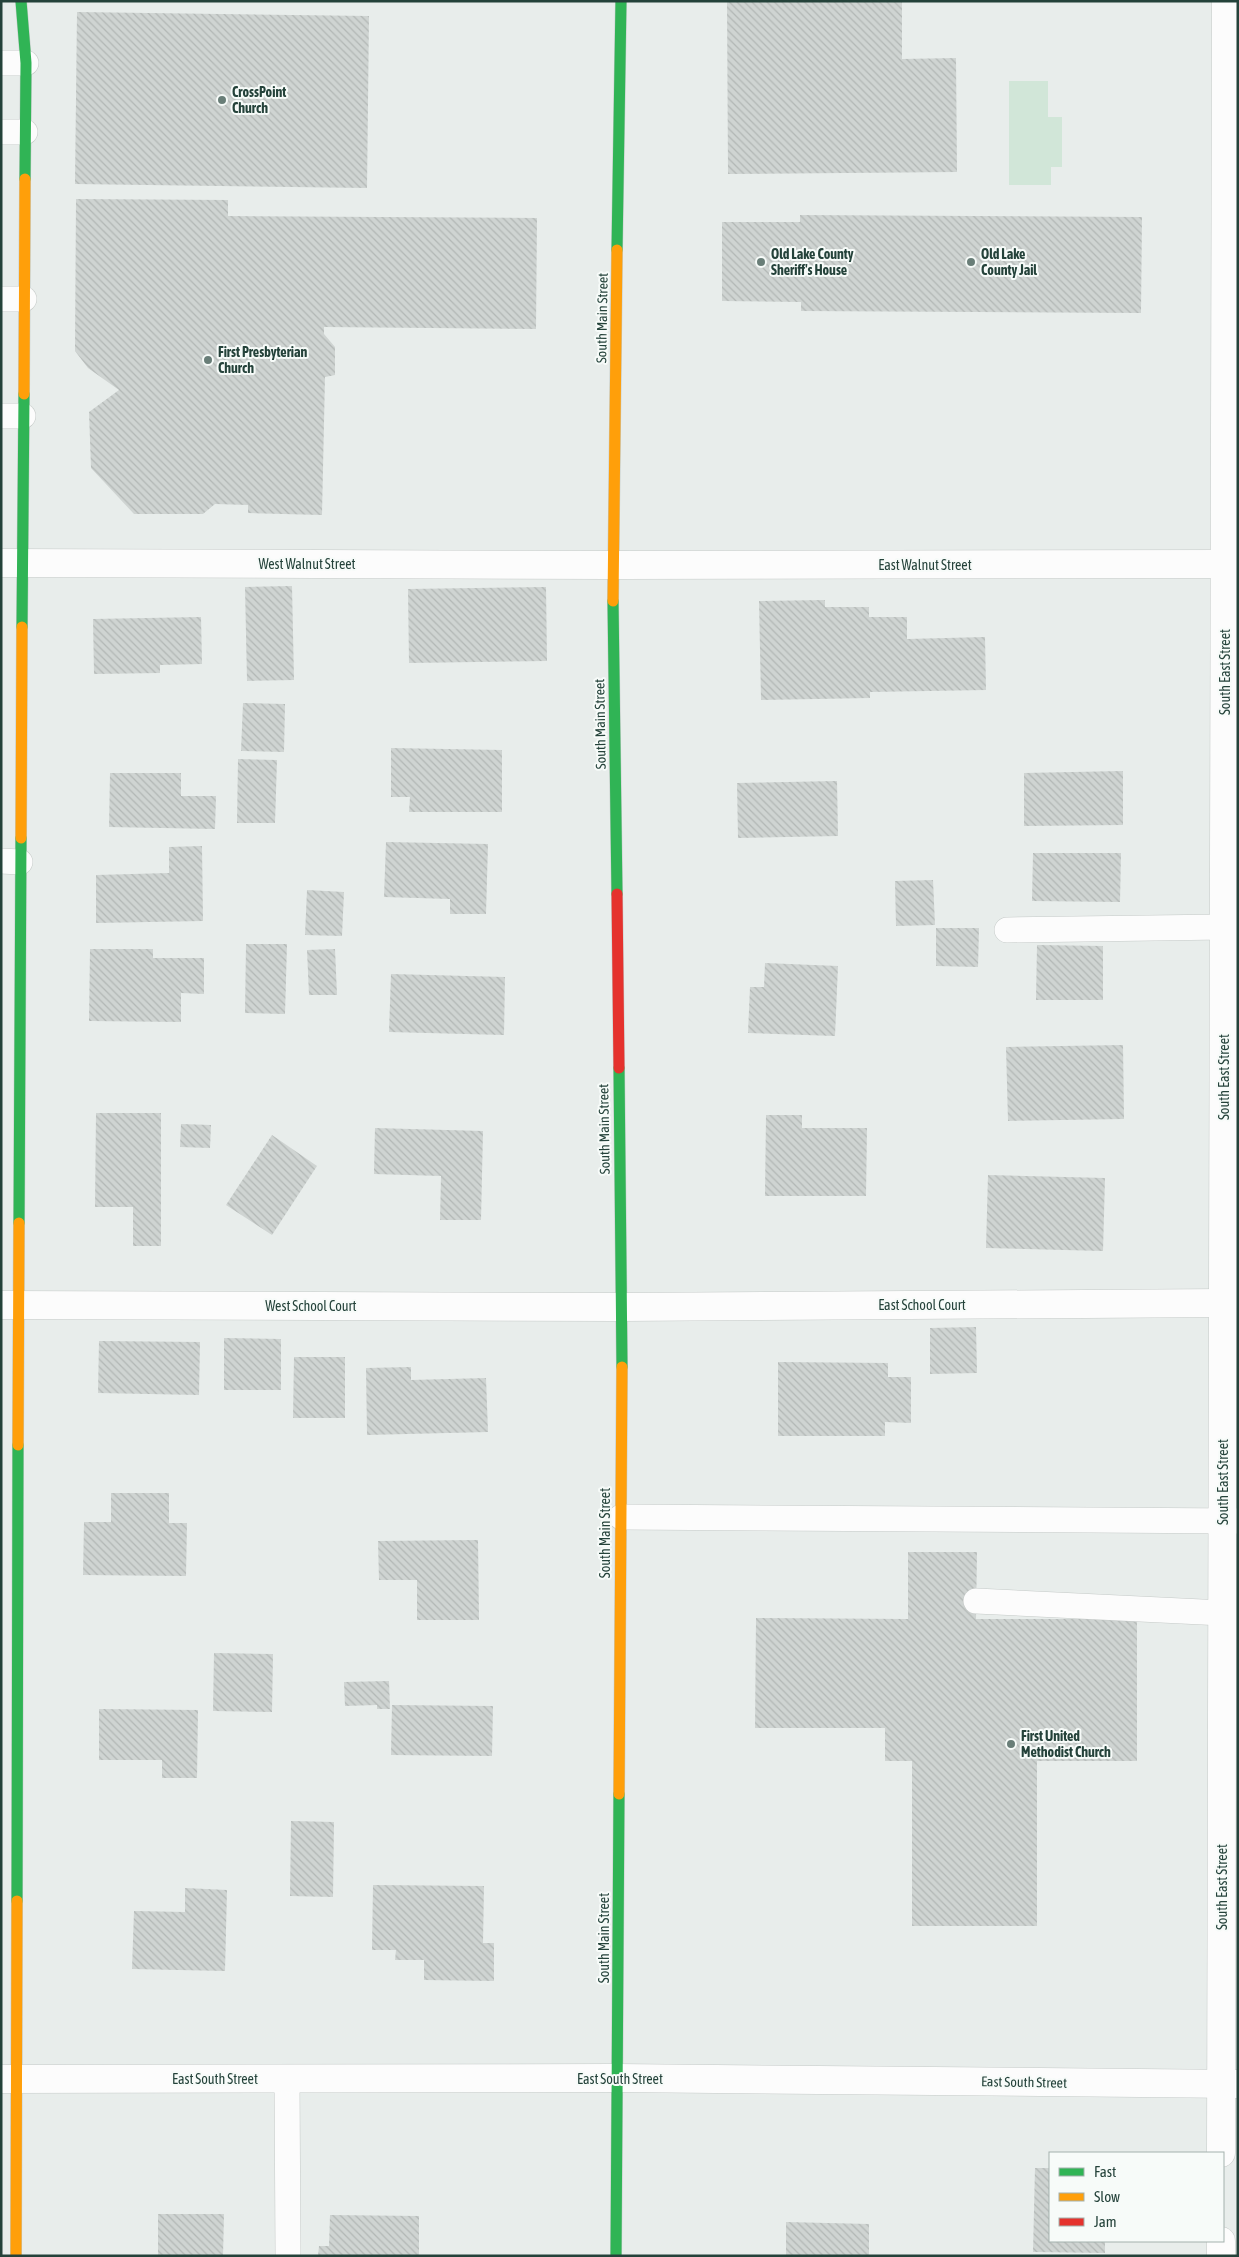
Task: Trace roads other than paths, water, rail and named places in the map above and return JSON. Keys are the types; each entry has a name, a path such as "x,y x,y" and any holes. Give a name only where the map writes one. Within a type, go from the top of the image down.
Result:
{"street":[{"path":"16,2256 9,2079 12,299 13,132 26,63 21,1"},
{"name":"South Main Street","path":"616,2256 622,1307 613,565 621,1"},
{"name":"South East Street","path":"1221,2152 1229,2084 1223,1613 1230,1521 1230,1303 1224,927 1232,464 1226,1"},
{"name":"West Walnut Street","path":"12,563 613,565"},
{"name":"East Walnut Street","path":"613,565 1231,565"},
{"name":"East School Court","path":"622,1307 1230,1303"},
{"name":"West School Court","path":"10,1306 622,1307"},
{"name":"East South Street","path":"9,2079 618,2078 1229,2084"},
{"path":"1221,2242 1221,2256"}],"lane":[{"path":"1,63 26,63"},
{"path":"1007,930 1224,927"},
{"path":"621,1517 1230,1521"},
{"path":"976,1601 1223,1613"},
{"path":"286,2079 288,2256"}],"place":[{"name":"CrossPoint Church","path":"222,100"},
{"name":"Old Lake County Sheriff's House","path":"761,262"},
{"name":"Old Lake County Jail","path":"971,262"},
{"name":"First Presbyterian Church","path":"208,360"},
{"name":"First United Methodist Church","path":"1011,1744"}]}
